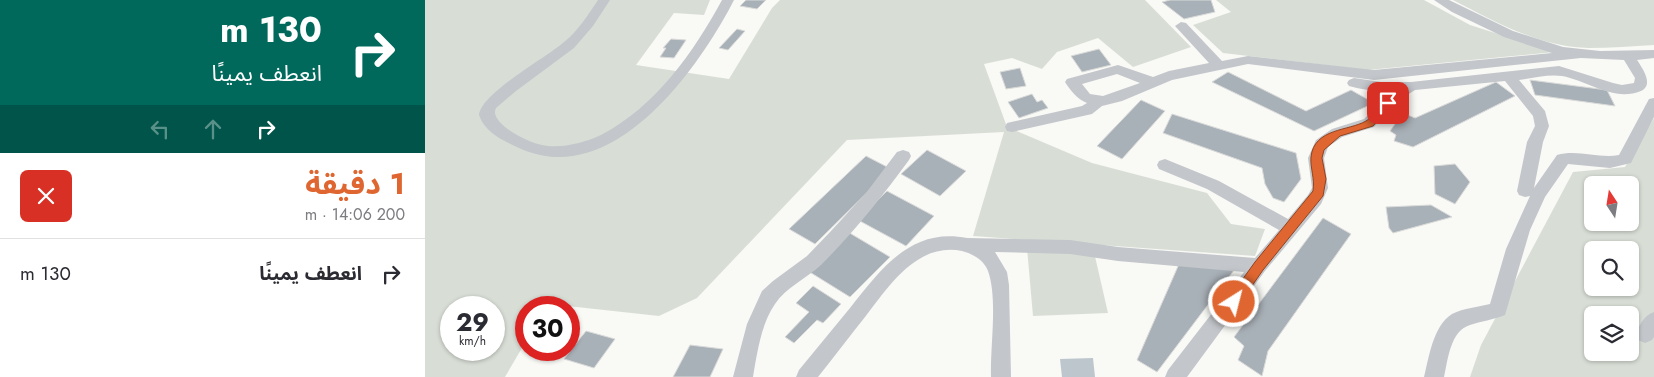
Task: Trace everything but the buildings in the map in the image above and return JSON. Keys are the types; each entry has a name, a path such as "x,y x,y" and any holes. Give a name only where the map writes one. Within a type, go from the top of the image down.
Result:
{"street":[{"path":"604,0 588,24 569,44 502,95 487,110 486,115 489,121 498,130 527,148 547,153 581,149 598,143 622,130 648,108 671,84 712,29 728,0"},
{"path":"1440,0 1502,32 1580,54"},
{"path":"1181,26 1214,66 1231,69 1262,68 1309,73 1381,87 1412,86 1566,72 1612,88 1636,89 1641,86 1642,78 1628,56"},
{"path":"1152,82 1118,69 1072,82 1085,97 1099,101 1117,98 1152,82 1214,66 1248,60 1382,75 1580,54 1628,56 1654,54"},
{"path":"1508,76 1529,99 1540,115 1542,126 1535,142 1525,191"},
{"path":"1175,377 1259,266 1319,192 1320,179 1316,158 1321,144 1337,133 1369,123 1393,98 1412,86"},
{"path":"1012,127 1087,110 1099,101"},
{"path":"1434,377 1447,330 1455,321 1488,314 1498,308 1518,234 1545,180 1563,159 1586,158 1616,163 1625,159 1654,103"},
{"path":"743,377 745,362 759,317 768,299 783,282 811,263 824,250 876,193 903,156"},
{"path":"1165,165 1225,191 1290,228"},
{"path":"806,377 876,288 904,259 921,248 936,244 1077,247 1118,254 1259,266"},
{"path":"966,244 979,248 987,254 999,275 1002,289 1001,377"}],"shaded area":[{"path":"425,0 710,0 704,15 674,13 636,65 729,79 772,8 780,0 1145,0 1191,47 1133,67 1098,38 1057,52 1042,69 1012,58 984,64 1007,127 1092,163 1207,193 1231,224 1265,229 1255,256 973,236 1004,132 847,140 697,298 659,316 580,307 580,296 515,296 515,360 505,377 425,377"},
{"path":"1216,0 1424,0 1470,25 1555,52 1368,70 1223,53 1193,25 1231,12"},
{"path":"1453,0 1654,0 1654,45 1589,48 1553,43 1518,32"},
{"path":"1654,118 1654,377 1470,377 1481,345 1573,172 1625,167"},
{"path":"1027,248 1094,252 1108,313 1033,316"},
{"path":"1093,358 1095,377 1062,377 1060,359"}],"route":[{"path":"1234,302 1259,266 1319,192 1320,179 1316,158 1321,144 1337,133 1353,129 1374,120 1388,103"}]}
